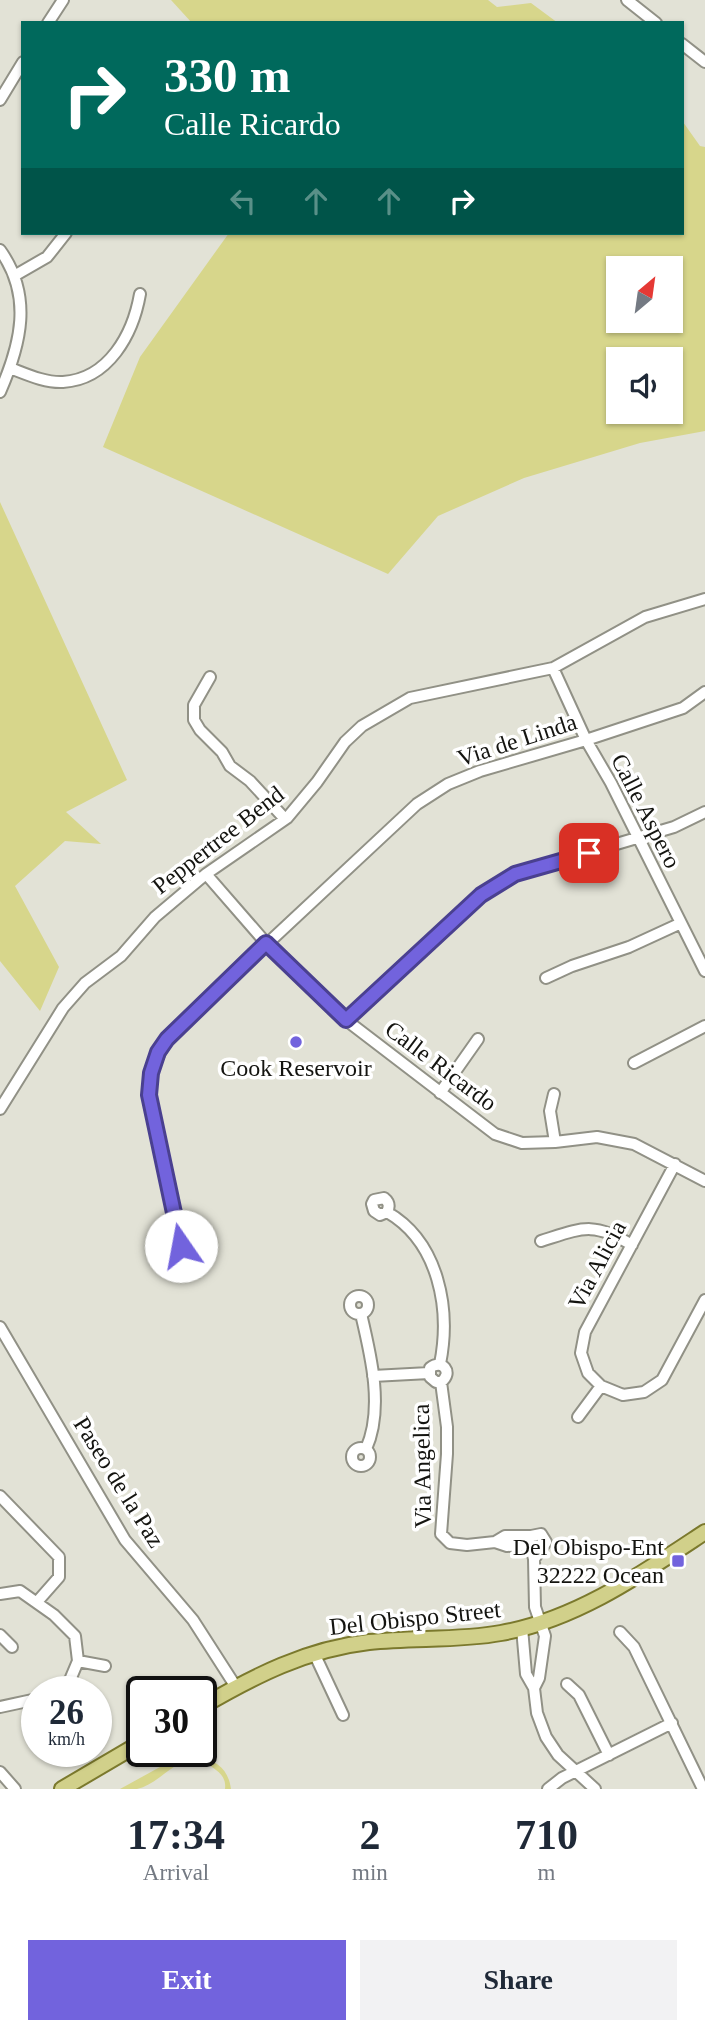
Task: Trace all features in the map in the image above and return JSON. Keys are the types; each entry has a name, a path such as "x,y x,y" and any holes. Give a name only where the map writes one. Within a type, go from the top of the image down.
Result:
{"main road":[{"name":"Del Obispo Street","path":"217,1697 263,1672 314,1653 371,1642 500,1634 540,1622 590,1602 650,1568 705,1532"},
{"path":"62,1789 126,1751"}],"street":[{"path":"49,21 63,0"},
{"path":"627,0 653,21"},
{"path":"684,46 705,62"},
{"path":"0,100 21,65"},
{"path":"14,276 47,257 64,235"},
{"path":"0,250 14,276 22,323 18,346 0,392"},
{"path":"10,368 50,381 63,382 98,370 111,360 126,337 136,317 140,294"},
{"name":"Peppertree Bend","path":"0,1109 63,1008 85,983 121,956 155,917 206,874 285,819 317,782 345,742 362,726 410,698 553,668 645,618 705,599"},
{"name":"Calle Aspero","path":"553,668 586,740 611,783 679,924 705,971"},
{"path":"210,677 194,705 194,720 222,752 230,766 250,781 285,819"},
{"name":"Via de Linda","path":"181,1246 150,1103 151,1073 158,1052 177,1028 418,804 448,784 480,771 682,708 705,692"},
{"path":"346,1020 481,895 515,874 674,827 705,812"},
{"name":"Calle Ricardo","path":"206,874 266,943 346,1020 495,1134 522,1143 597,1137 634,1144 705,1181"},
{"path":"546,978 572,966 629,947 679,924"},
{"path":"694,951 705,943"},
{"path":"634,1063 705,1026"},
{"path":"440,1093 478,1039"},
{"path":"554,1094 550,1111 555,1142"},
{"name":"Via Alicia","path":"601,1386 588,1373 581,1353 585,1332 675,1164"},
{"name":"Via Angelica","path":"387,1212 399,1219 419,1242 440,1287 445,1325 440,1364"},
{"path":"541,1241 584,1228 609,1231 632,1245"},
{"path":"578,1417 601,1386 622,1395 644,1392 662,1380 705,1300"},
{"path":"361,1314 373,1376 373,1429 366,1449"},
{"name":"Paseo de la Paz","path":"0,1327 125,1540 193,1620 236,1686"},
{"name":"Via Angelica","path":"435,1364 446,1367 448,1373 441,1382 433,1380 429,1373 435,1364"},
{"path":"373,1376 429,1373"},
{"name":"Via Angelica","path":"441,1382 447,1427 441,1534 445,1540 458,1545 495,1542 505,1536 530,1540"},
{"path":"0,1496 59,1557 59,1577 37,1602"},
{"path":"534,1559 546,1542 541,1534 530,1540 534,1559 535,1606 545,1636 539,1678 534,1688"},
{"path":"0,1594 20,1591 54,1615 75,1636 78,1661 72,1676"},
{"path":"522,1628 526,1674 534,1688 537,1713 546,1737 558,1755 595,1789"},
{"path":"620,1632 634,1647 703,1789"},
{"path":"0,1635 12,1647"},
{"path":"314,1653 343,1715"},
{"path":"78,1661 105,1666"},
{"path":"567,1684 579,1695 609,1755"},
{"path":"0,1707 21,1705"},
{"path":"548,1789 575,1771 672,1723"},
{"path":"0,1772 15,1789"}],"shaded area":[{"path":"171,0 488,0 497,7 531,3 555,21 190,21"},
{"path":"684,123 700,146 705,147 705,431 640,443 524,478 438,516 388,574 103,447 140,357 228,235 684,235"},
{"path":"0,502 127,780 66,812 101,844 65,841 15,886 59,967 40,1011 0,961"},
{"path":"217,1765 224,1771 231,1789 225,1789 224,1778 212,1767 217,1767"},
{"path":"160,1767 174,1767 148,1785 137,1789 120,1789"}],"place":[{"name":"Cook Reservoir","path":"296,1042"},
{"name":"Del Obispo-Ent 32222 Ocean","path":"678,1561"}],"route":[{"path":"181,1246 149,1095 151,1073 158,1052 177,1028 266,943 346,1020 481,895 515,874 589,853"}]}
